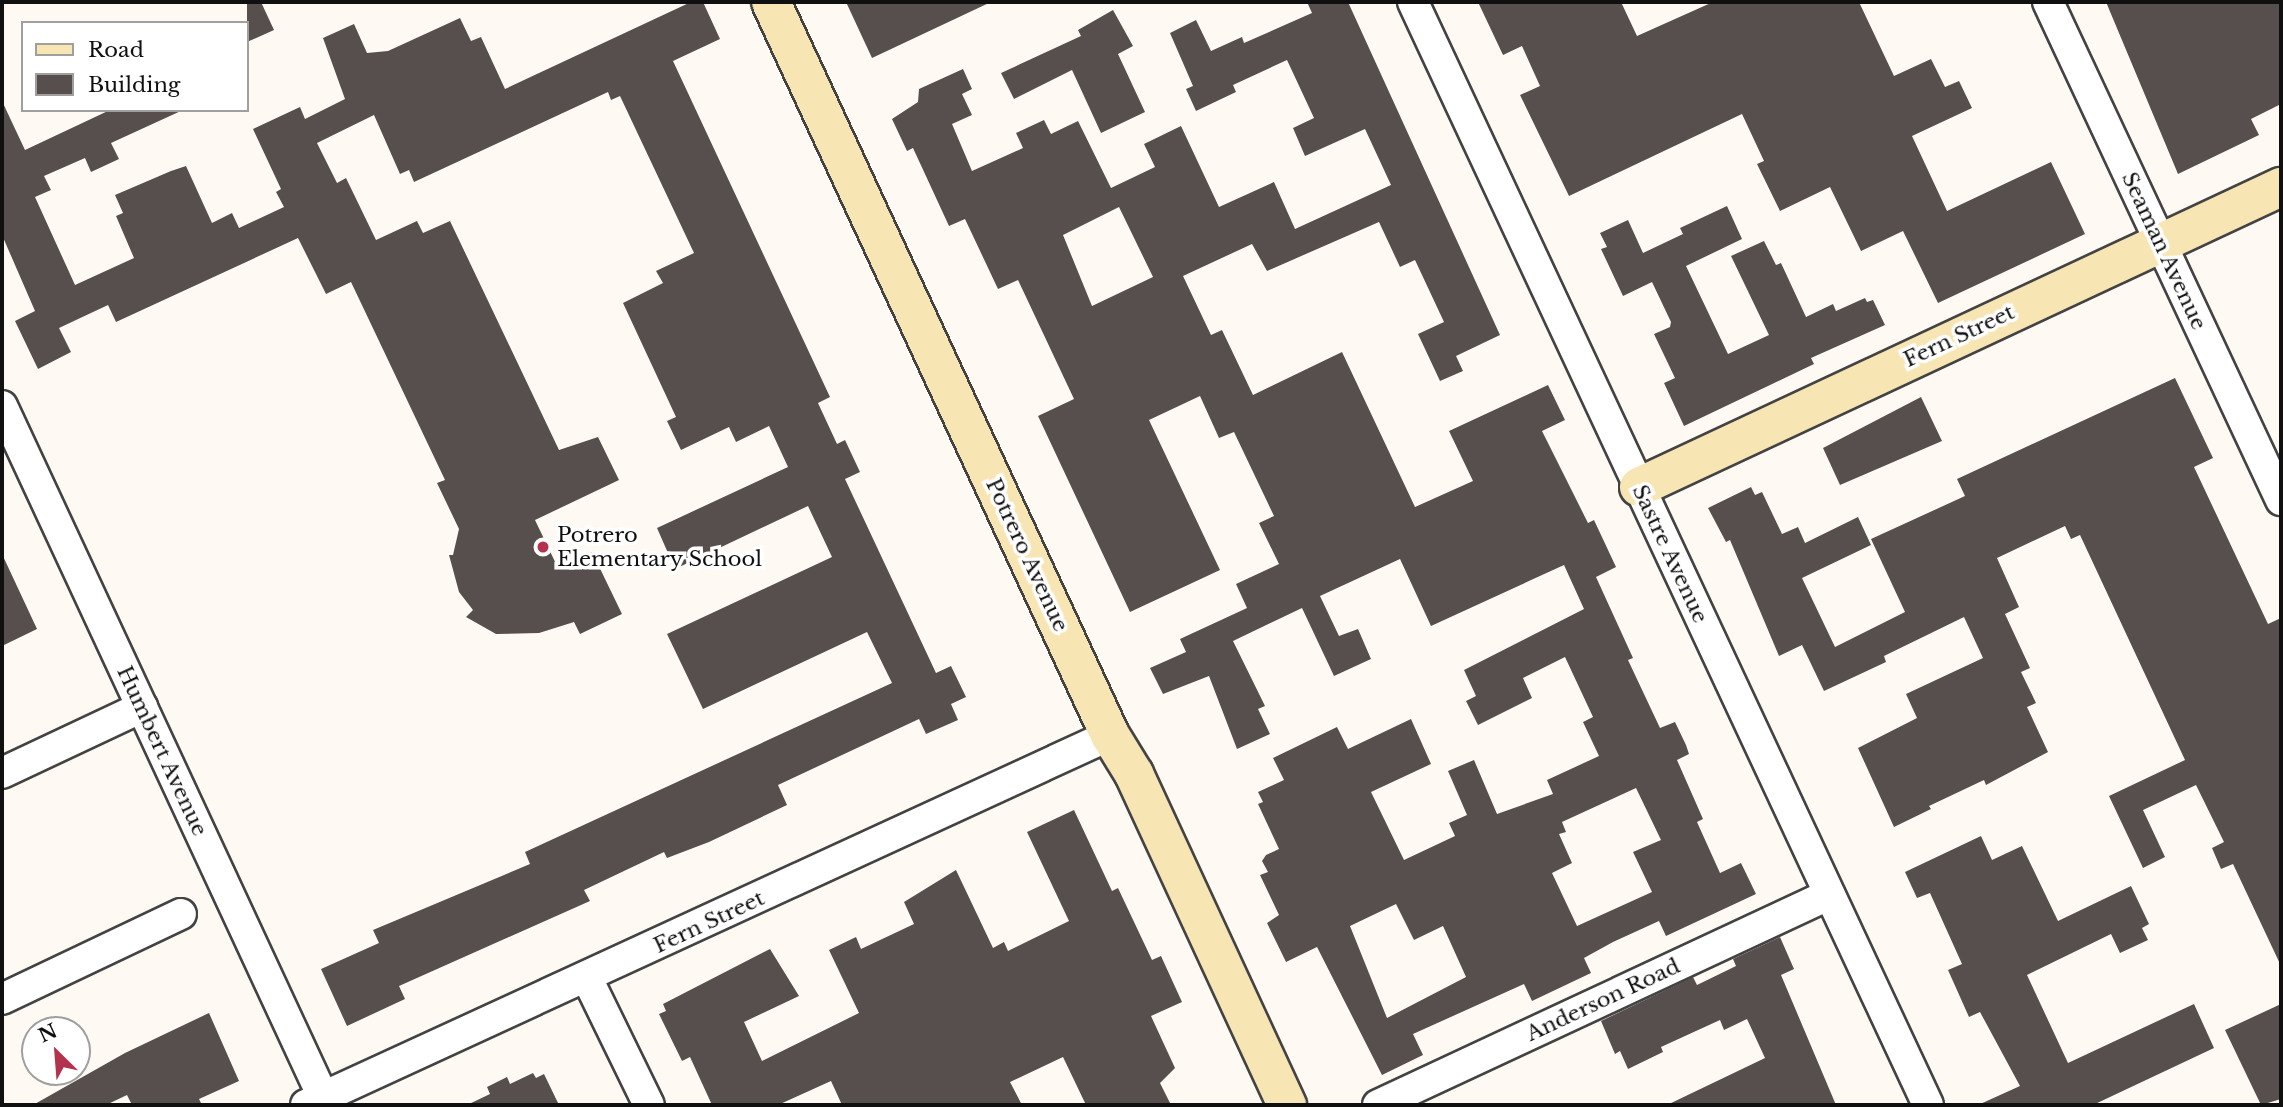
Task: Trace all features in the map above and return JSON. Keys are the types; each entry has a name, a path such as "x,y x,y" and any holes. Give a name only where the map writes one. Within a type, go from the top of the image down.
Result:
{"street":[{"name":"Potrero Avenue","path":"771,2 1110,736 1134,774 1287,1105"},
{"name":"Sastre Avenue","path":"1413,2 1928,1105"},
{"name":"Seaman Avenue","path":"2048,2 2281,500"},
{"name":"Fern Street","path":"1639,487 2281,187"},
{"name":"Humbert Avenue","path":"2,406 142,707 315,1101"},
{"path":"2,774 142,707"},
{"name":"Fern Street","path":"315,1101 1110,736"},
{"name":"Anderson Road","path":"1378,1105 1829,895"},
{"path":"2,999 181,914"},
{"path":"587,978 649,1105"}],"building":[{"path":"247,2 261,2 274,30 248,42"},
{"path":"691,2 703,2 720,39 673,61 830,397 818,403 837,444 845,440 860,472 845,479 936,673 951,666 966,697 951,704 958,720 926,734 919,719 778,785 787,805 709,842 667,858 664,852 584,890 590,901 399,986 405,999 347,1026 321,969 379,943 373,930 530,864 525,852 892,683 867,632 703,709 667,634 832,557 808,506 675,569 657,528 788,467 769,426 736,442 729,427 681,450 667,421 676,417 623,303 663,283 656,271 694,253 620,96 611,100 608,92 414,182 409,170 400,174 374,115 317,143 337,183 346,178 376,240 417,221 423,233 450,221 559,450 598,437 619,480 535,520 558,568 592,552 622,614 580,634 574,622 539,633 496,634 466,617 473,610 459,592 449,555 453,555 459,529 437,483 445,480 351,282 326,294 298,238 116,322 108,305 59,328 71,352 38,369 15,321 35,311 2,235 2,101 25,150 106,112 179,112 111,143 119,159 91,172 85,158 44,176 51,190 35,197 75,285 134,258 116,216 123,213 115,195 171,171 186,166 212,223 232,213 239,228 284,207 276,192 281,189 253,129 300,107 305,119 345,99 323,38 354,24 367,53 388,51 460,18 471,41 481,37 505,89"},
{"path":"846,2 991,2 872,58"},
{"path":"1307,2 1348,2 1500,335 1456,356 1463,371 1440,381 1418,334 1444,322 1415,260 1400,267 1379,222 1267,271 1252,244 1183,276 1211,335 1222,330 1253,395 1342,352 1415,507 1473,481 1449,431 1548,385 1565,420 1542,431 1588,523 1594,520 1616,567 1596,577 1633,658 1628,660 1660,728 1675,722 1686,745 1689,754 1677,760 1703,819 1697,822 1720,873 1741,863 1756,894 1666,936 1659,921 1613,942 1584,958 1591,973 1532,1001 1524,984 1413,1034 1423,1055 1382,1075 1317,947 1286,962 1267,923 1279,915 1260,875 1268,872 1262,861 1266,855 1279,849 1258,804 1263,802 1258,792 1284,780 1273,758 1337,727 1348,749 1411,719 1431,764 1371,792 1404,860 1455,836 1449,823 1467,815 1448,771 1474,760 1497,814 1553,794 1547,780 1599,756 1583,722 1593,717 1565,657 1523,678 1532,698 1478,725 1466,701 1476,696 1464,670 1584,609 1564,565 1431,626 1400,559 1320,596 1339,636 1358,629 1371,659 1334,676 1302,608 1233,641 1265,706 1258,709 1270,734 1237,749 1209,676 1163,694 1150,668 1186,652 1180,639 1247,608 1236,584 1279,564 1259,523 1274,516 1234,432 1219,438 1200,396 1149,420 1220,570 1130,612 1038,416 1074,399 1018,280 998,289 965,219 949,226 913,148 907,151 892,119 918,102 919,89 963,69 972,89 962,94 972,115 952,124 972,171 1023,148 1016,133 1044,120 1051,134 1078,121 1111,188 1155,167 1144,144 1181,126 1219,207 1274,182 1295,229 1391,185 1365,129 1305,156 1293,128 1314,118 1287,60 1233,85 1236,92 1196,111 1186,89 1193,86 1170,33 1196,20 1211,51 1242,37 1244,43 1312,13","holes":["1119,207 1153,277 1092,306 1063,235","1636,788 1661,840 1633,852 1652,892 1577,926 1552,873 1572,863 1559,834 1566,832 1562,822","1396,904 1414,940 1443,926 1466,977 1387,1018 1350,926"]},
{"path":"1478,2 1621,2 1637,36 1713,2 1859,2 1894,76 1931,59 1945,87 1959,81 1972,108 1912,136 1947,211 2051,162 2085,234 1938,303 1903,231 1861,251 1830,187 1780,211 1757,164 1764,161 1742,114 1569,196 1520,95 1540,86 1522,46 1503,55"},
{"path":"2106,2 2281,2 2281,104 2251,119 2259,135 2178,174"},
{"path":"1113,10 1133,46 1118,54 1145,112 1101,133 1072,70 1014,99 1001,73 1081,36 1078,30"},
{"path":"1727,206 1742,239 1686,266 1728,354 1769,335 1731,256 1764,241 1776,265 1781,263 1806,317 1833,304 1836,311 1865,298 1867,302 1873,300 1885,325 1811,358 1814,364 1684,426 1664,383 1675,378 1654,334 1670,327 1671,322 1652,282 1623,296 1601,249 1607,247 1600,233 1628,220 1643,253 1683,234 1680,228"},
{"path":"2175,378 2213,458 2194,467 2268,624 2281,618 2281,966 2233,864 2221,869 2212,848 2224,842 2196,785 2143,810 2165,857 2143,868 2109,796 2185,760 2080,535 2071,539 2065,526 1997,558 2019,607 2005,614 2030,668 2021,672 2036,703 2027,707 2048,752 1986,785 1984,780 1929,806 1931,809 1894,827 1858,748 1917,718 1906,694 1983,658 1964,617 1884,656 1886,662 1824,691 1802,645 1779,656 1730,540 1726,542 1708,508 1751,487 1755,495 1762,492 1782,534 1798,527 1805,543 1858,517 1871,545 1802,578 1835,647 1905,612 1871,539 1965,496 1957,479"},
{"path":"1921,397 1942,441 1840,485 1823,448"},
{"path":"2,554 37,629 2,646"},
{"path":"1074,810 1112,891 1118,888 1152,960 1161,956 1182,1002 1151,1016 1175,1068 1160,1083 1171,1105 1086,1105 1063,1057 1010,1082 1022,1105 842,1105 831,1081 778,1105 712,1105 690,1057 682,1061 659,1014 666,1011 663,1004 770,949 799,996 744,1022 762,1061 859,1013 829,950 856,937 861,949 914,924 904,902 956,870 993,948 1004,942 1008,951 1069,921 1027,832"},
{"path":"1981,836 1992,860 2022,846 2058,921 2131,886 2149,924 2142,928 2148,940 2120,953 2111,934 2027,975 2068,1063 2194,1004 2214,1048 2093,1105 1978,1105 2020,1086 1980,1012 1969,1017 1948,970 1962,964 1930,893 1917,898 1905,872"},
{"path":"1780,937 1794,969 1781,975 1836,1105 1667,1105 1765,1058 1747,1019 1724,1030 1720,1020 1661,1047 1663,1052 1628,1069 1620,1051 1615,1054 1601,1021 1693,977 1697,985 1736,966 1733,959"},
{"path":"2281,1004 2281,1099 2261,1105 2225,1030"},
{"path":"209,1013 239,1081 199,1099 202,1105 132,1105 127,1095 106,1105 33,1105 67,1086 91,1086 91,1072"},
{"path":"533,1073 536,1078 544,1074 559,1105 467,1105 490,1094 487,1087 507,1077 510,1084"}],"place":[{"name":"Potrero Elementary School","path":"543,547"}]}
